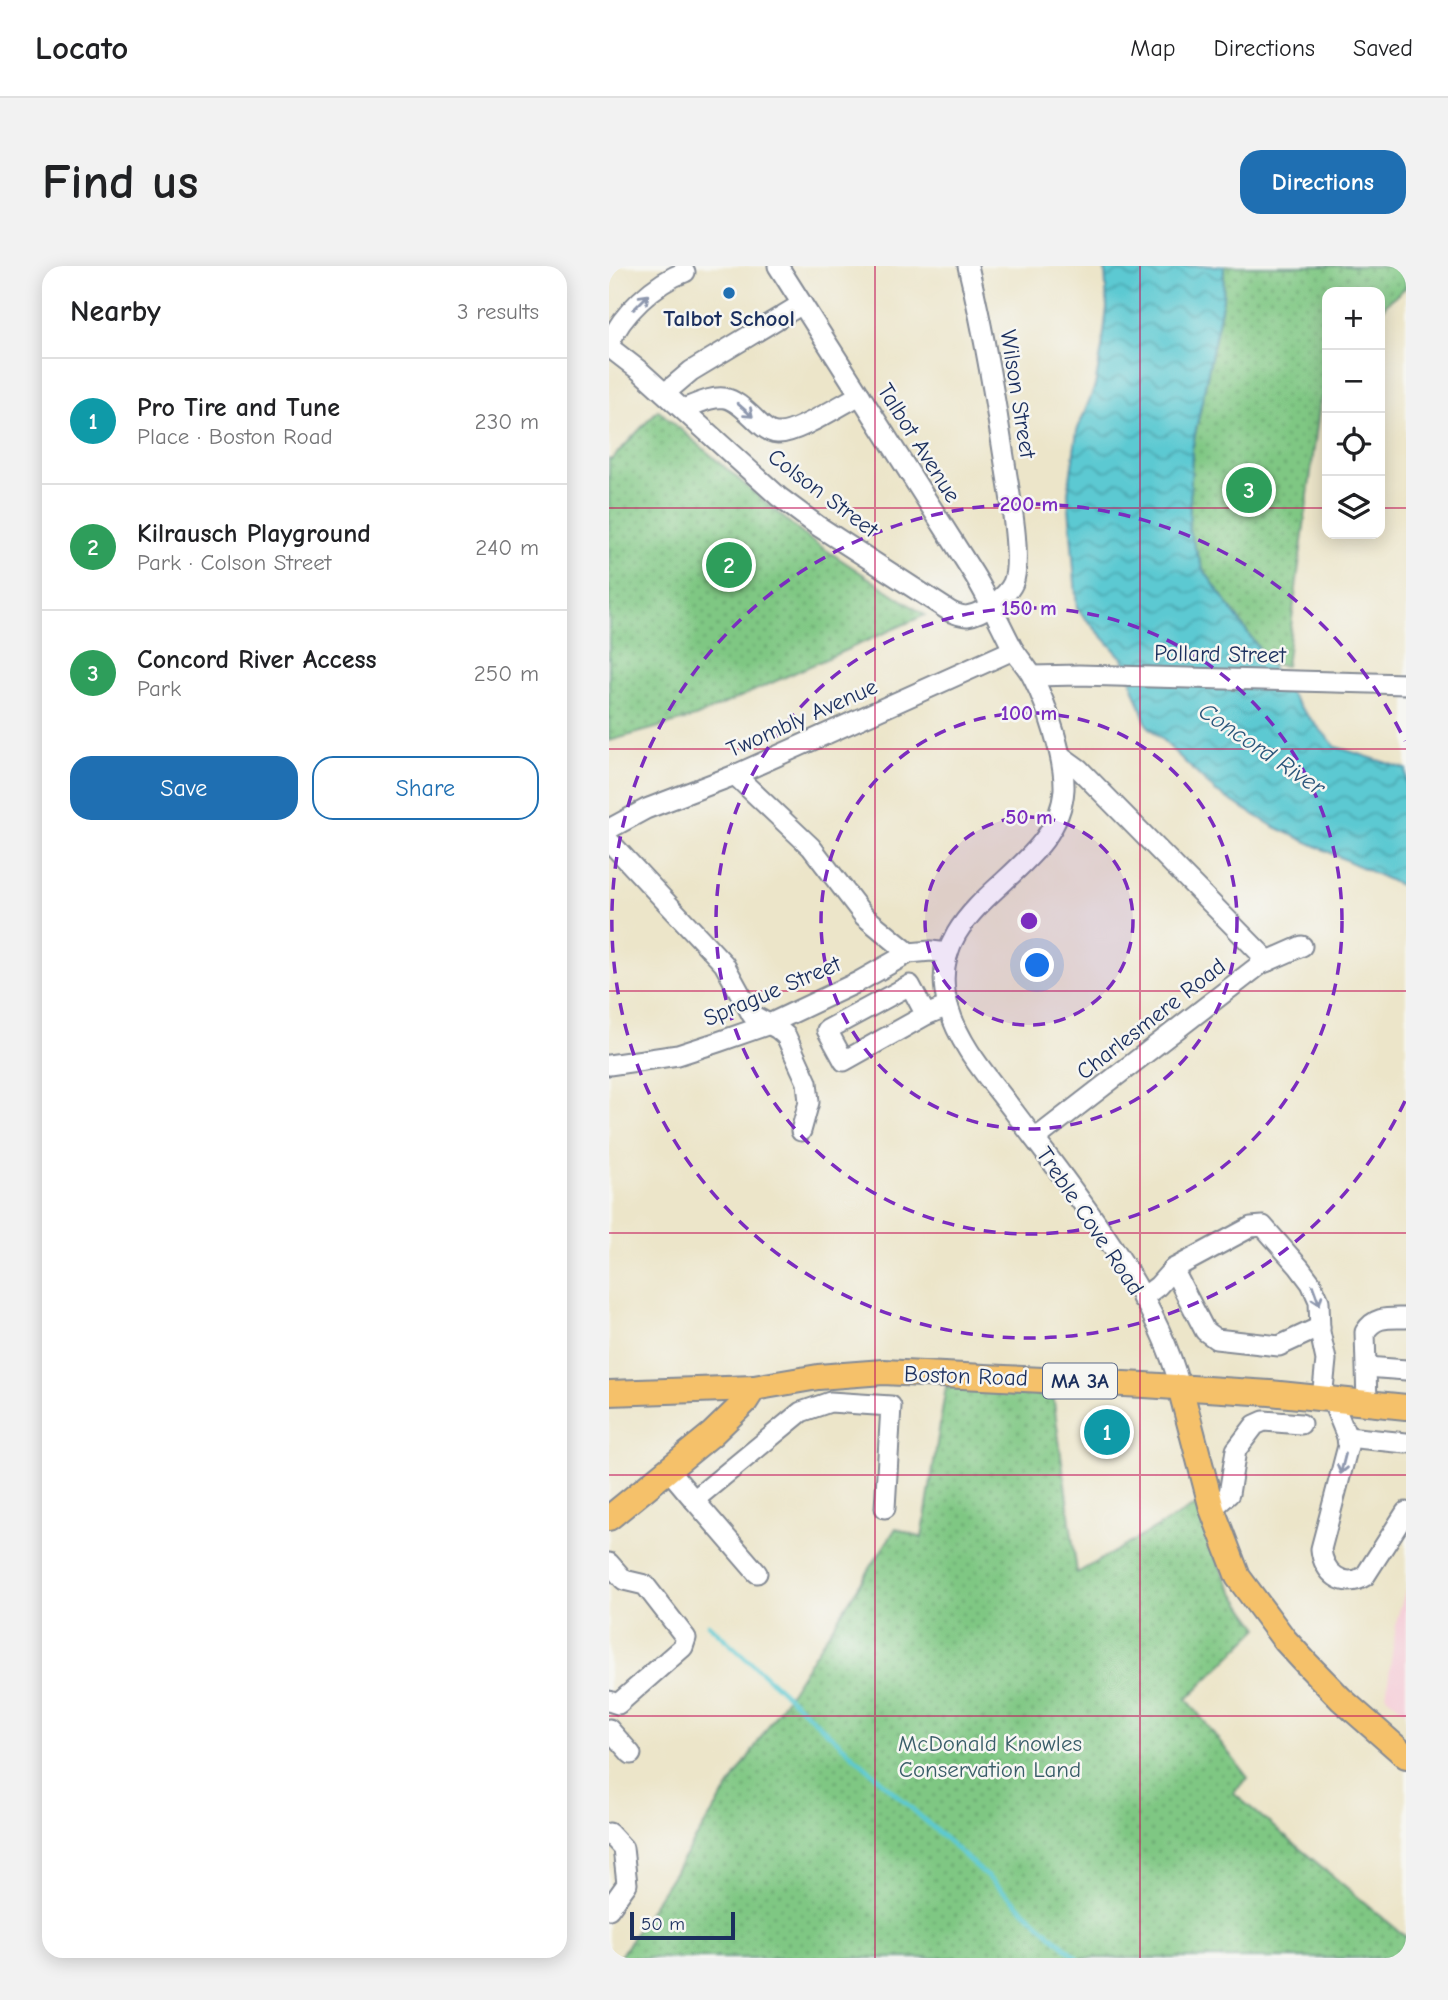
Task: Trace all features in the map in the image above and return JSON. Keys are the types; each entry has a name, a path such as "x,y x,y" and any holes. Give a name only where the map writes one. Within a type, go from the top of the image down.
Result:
{"main road":[{"name":"Boston Road","path":"609,1393 754,1388 818,1377 883,1372 1180,1387 1406,1407"},
{"name":"Treble Cove Road","path":"1180,1387 1212,1509 1238,1577 1284,1639 1341,1699 1406,1756"},
{"path":"609,1518 712,1434 745,1402 754,1388"}],"street":[{"name":"Talbot Avenue","path":"778,266 992,604 1013,650"},
{"name":"Wilson Street","path":"968,266 984,331 1014,521 1014,583 1006,594 992,604"},
{"path":"609,346 614,332 644,297 688,268"},
{"path":"665,393 691,371 802,304"},
{"name":"Colson Street","path":"609,346 779,497 818,526 951,612 970,616 992,604"},
{"path":"683,409 723,396 733,400 764,428 776,433 797,428 860,395"},
{"path":"1013,650 1033,676"},
{"name":"Twombly Avenue","path":"609,829 646,809 735,775 1013,650"},
{"name":"Pollard Street","path":"1033,676 1406,684"},
{"name":"Treble Cove Road","path":"1033,676 1061,756 1064,792 1050,832 1030,856 969,913 948,953 945,982 948,1006 964,1043 987,1078 1098,1226 1142,1298 1172,1356 1180,1387"},
{"path":"1061,756 1079,769 1268,961"},
{"path":"735,775 811,848 864,916 909,953"},
{"path":"609,841 724,964 753,1015 786,1036 807,1082 809,1102 801,1132"},
{"name":"Charlesmere Road","path":"1035,1139 1268,961 1302,946"},
{"name":"Sprague Street","path":"609,1065 678,1055 767,1024 858,982 909,953 948,953"},
{"path":"926,1015 910,985 827,1030 844,1061 926,1015 948,1006"},
{"path":"1142,1298 1159,1286 1173,1269 1258,1225 1267,1228 1300,1267 1319,1301 1326,1360 1327,1399 1347,1437 1348,1446 1321,1549 1324,1562 1331,1573 1345,1581 1365,1576 1406,1512"},
{"path":"1173,1269 1205,1331 1216,1339 1279,1346 1320,1327"},
{"path":"1367,1403 1365,1332 1370,1324 1380,1318 1406,1318"},
{"path":"1367,1367 1406,1370"},
{"path":"694,1500 801,1412 830,1402 891,1406 885,1508"},
{"path":"1212,1509 1229,1494 1237,1450 1255,1425 1264,1421 1301,1424"},
{"path":"1347,1437 1406,1443"},
{"path":"667,1469 757,1573"},
{"path":"609,1563 624,1580 645,1585 687,1638 683,1647 618,1704 609,1701"},
{"path":"609,1594 624,1580"},
{"path":"609,1729 631,1754"},
{"path":"609,1833 623,1848 627,1884 609,1909"}],"shaded area":[{"path":"1406,1588 1406,1712 1386,1696 1397,1618"}],"green space":[{"path":"1224,266 1406,266 1406,287 1385,306 1385,287 1322,287 1322,399 1286,666 1270,664 1203,569 1189,531 1192,449 1223,299"},
{"path":"658,410 805,536 925,615 695,717 609,741 609,459 612,459"},
{"name":"McDonald Knowles Conservation Land","path":"946,1386 1053,1395 1077,1573 1198,1504 1221,1570 1259,1628 1187,1699 1248,1778 1233,1793 1406,1937 1406,1958 619,1958 896,1528 922,1538"}],"water":[{"name":"Concord River","path":"1105,266 1224,266 1223,299 1192,449 1189,531 1203,569 1299,706 1336,747 1406,769 1406,888 1273,826 1215,791 1147,725 1123,659 1077,609 1068,493 1077,431 1095,386 1102,348 1107,308"}],"waterway":[{"path":"708,1624 1077,1958"}],"place":[{"name":"Talbot School","path":"729,293"},
{"name":"Concord River Access","path":"1249,490"},
{"name":"Kilrausch Playground","path":"729,565"},
{"name":"Pro Tire and Tune","path":"1107,1432"}]}
